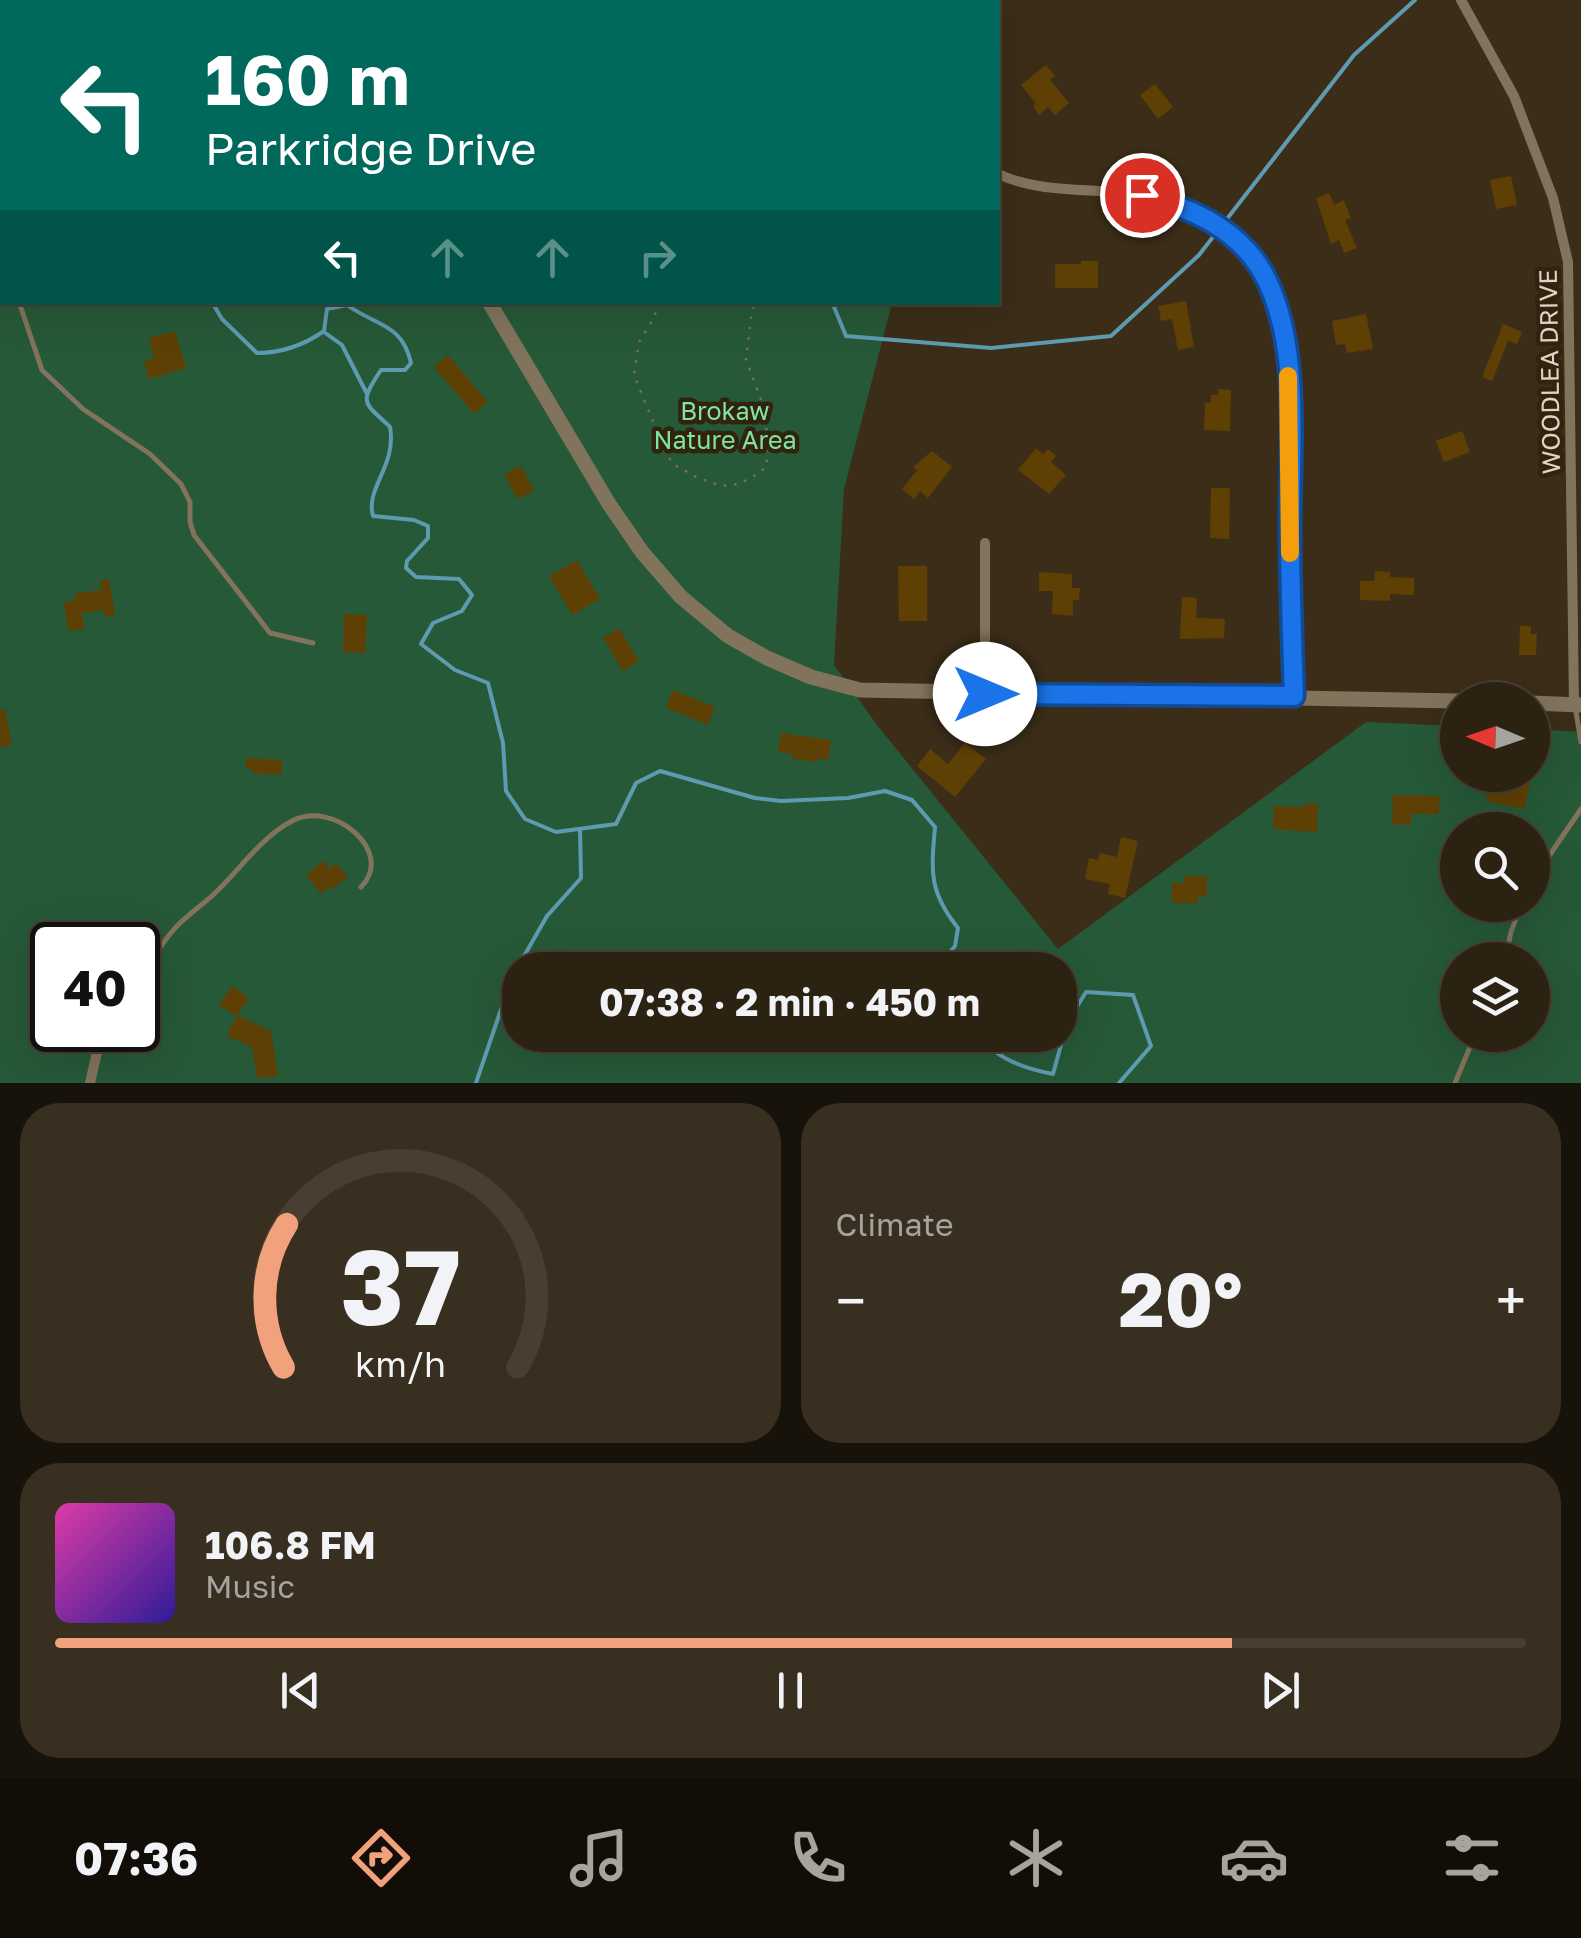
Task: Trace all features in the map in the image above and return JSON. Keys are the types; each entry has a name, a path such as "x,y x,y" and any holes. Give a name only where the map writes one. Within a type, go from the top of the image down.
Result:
{"street":[{"name":"WOODLEA DRIVE","path":"1461,0 1514,96 1553,198 1568,262 1578,705"},
{"path":"1000,175 1039,188 1142,195 1186,207 1230,234 1260,268 1280,310 1286,352 1294,696"},
{"path":"491,305 642,552 681,596 728,636 811,677 860,690 1440,700"},
{"path":"985,543 985,694"},
{"path":"1550,704 1578,705"},
{"path":"90,1083 97,1052"}],"lane":[{"path":"20,305 42,370 83,409 150,454 181,484 190,502 194,535 270,633 313,643"},
{"path":"1578,705 1581,742"},
{"path":"1550,855 1581,809"},
{"path":"160,950 177,926 287,823 300,817 316,813 328,816 357,834 367,847 370,866 369,878 361,887"},
{"path":"1455,1083 1468,1052"}],"path":[{"path":"655,305 650,330 639,342 634,375 673,464 722,486 739,484 762,472 767,464 766,412 746,360 755,305"}],"green space":[{"name":"Brokaw Nature Area","path":"0,305 891,305 844,489 834,665 877,725 1058,949 1366,722 1440,725 1440,792 1550,792 1550,730 1581,732 1581,1083 0,1083"}],"building":[{"path":"1046,65 1055,76 1050,80 1069,103 1055,115 1048,107 1039,115 1033,106 1036,104 1021,85"},
{"path":"1155,84 1173,107 1158,119 1140,95"},
{"path":"1511,176 1517,205 1496,209 1490,180"},
{"path":"1329,193 1334,205 1344,200 1351,218 1345,220 1357,248 1344,253 1339,240 1331,244 1316,198"},
{"path":"1098,261 1098,288 1055,288 1055,264"},
{"path":"1186,301 1194,347 1178,350 1172,319 1161,321 1158,306"},
{"path":"1366,314 1373,349 1347,353 1345,344 1336,345 1332,321"},
{"path":"1503,324 1522,332 1517,344 1508,341 1492,381 1482,377"},
{"path":"175,331 186,368 149,379 144,361 154,358 149,338"},
{"path":"448,355 488,402 474,414 434,367"},
{"path":"1218,389 1231,390 1230,431 1204,430 1205,403 1211,403 1211,395 1218,395"},
{"path":"1462,431 1470,452 1444,462 1436,441"},
{"path":"1036,448 1043,454 1048,449 1056,456 1051,462 1066,475 1049,494 1018,470"},
{"path":"932,451 952,467 928,498 920,491 914,499 902,489 917,470 913,467"},
{"path":"521,466 534,491 517,499 504,474"},
{"path":"1211,488 1230,488 1229,539 1210,538"},
{"path":"577,560 600,599 572,615 549,576"},
{"path":"898,566 927,566 927,621 899,621"},
{"path":"1375,571 1390,572 1390,577 1414,578 1414,595 1390,594 1390,601 1360,600 1360,581 1374,581"},
{"path":"1039,572 1072,574 1072,588 1080,588 1079,600 1073,600 1073,616 1052,614 1053,591 1039,591"},
{"path":"109,579 115,616 104,617 104,610 82,613 84,629 68,631 64,602 75,601 74,594 100,590 102,597 100,581"},
{"path":"1182,597 1197,598 1196,618 1225,619 1224,638 1180,639"},
{"path":"344,614 367,615 365,653 343,652"},
{"path":"1520,626 1531,626 1531,634 1537,634 1536,655 1519,655"},
{"path":"619,628 639,661 623,671 603,638"},
{"path":"673,690 715,707 708,725 666,708"},
{"path":"0,709 5,709 12,745 0,747"},
{"path":"781,733 831,740 828,760 792,759 793,754 778,752"},
{"path":"965,743 986,759 955,797 917,766 930,749 948,764"},
{"path":"246,758 282,760 281,775 251,773 252,769 245,768"},
{"path":"1488,792 1528,792 1524,809 1486,801"},
{"path":"1393,795 1439,796 1439,814 1411,814 1411,825 1392,824"},
{"path":"1318,804 1317,832 1273,829 1274,806"},
{"path":"1121,837 1138,841 1125,898 1108,894 1110,884 1085,879 1089,858 1098,860 1100,853 1117,857"},
{"path":"323,861 329,869 336,863 348,877 321,894 306,875"},
{"path":"1185,876 1207,876 1207,897 1198,896 1198,903 1172,903 1172,883 1185,883"},
{"path":"232,986 249,998 236,1016 219,1005"},
{"path":"237,1015 271,1031 278,1076 257,1078 252,1047 227,1036"}],"waterway":[{"path":"833,305 846,336 991,348 1111,336 1199,255 1354,55 1415,0"},
{"path":"214,305 222,319 257,353 283,350 308,340 324,331 327,309 347,305"},
{"path":"347,305 394,333 411,363 405,370 381,370 367,396 370,407 390,427 391,441 373,496 373,516 414,520 428,526 428,538 407,561 406,568 416,577 459,579 472,595 462,611 433,623 421,644 455,670 488,683 503,743 506,791 525,819 556,832 616,824 636,783 660,771 755,798 781,801 848,798 885,791 912,800 935,827 934,881 958,928 950,952"},
{"path":"324,332 342,345 366,392"},
{"path":"476,1083 512,977 547,916 581,878 580,829"},
{"path":"1077,1007 1086,992 1133,995 1151,1046 1119,1083"},
{"path":"995,1052 1022,1066 1053,1074 1059,1052"}],"slow traffic":[{"path":"1288,376 1290,553"}],"route":[{"path":"985,694 1294,696 1289,403 1280,310 1260,268 1230,234 1186,207 1142,195"}]}
